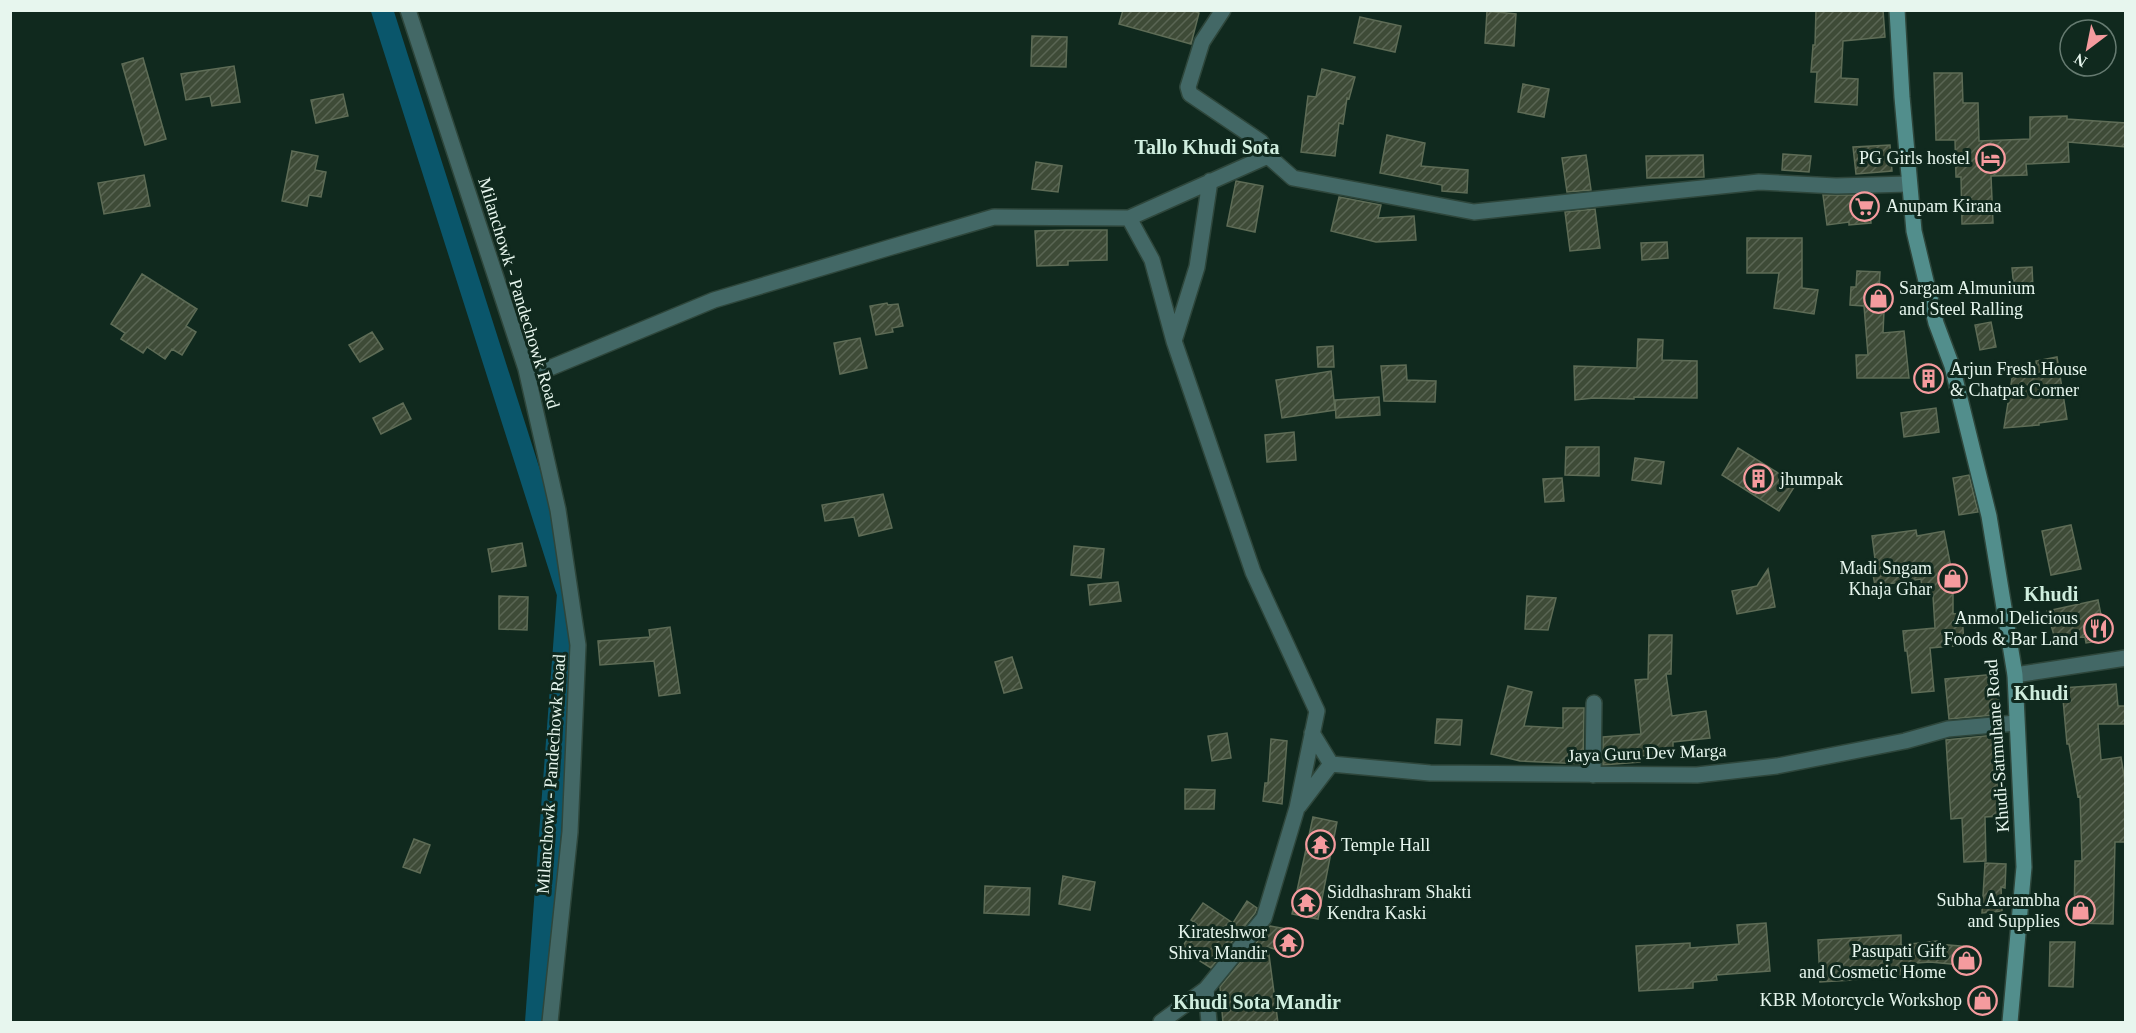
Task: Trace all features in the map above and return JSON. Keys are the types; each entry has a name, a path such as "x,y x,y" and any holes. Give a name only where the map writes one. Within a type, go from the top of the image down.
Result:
{"main road":[{"name":"Khudi-Satmuhane Road","path":"1897,10 1914,231 1936,323 1952,366 1989,516 2015,675 2024,867 2010,1023"}],"street":[{"name":"Milanchowk - Pandechowk Road","path":"408,10 528,377 558,510 578,645 570,832 550,1023"},
{"path":"1223,10 1202,42 1188,87 1190,94 1261,142 1268,156 1293,178 1474,212 1759,182 1836,186 1909,184"},
{"path":"528,377 714,300 994,217 1129,218 1268,156"},
{"path":"1173,341 1197,267 1210,181"},
{"path":"1129,218 1152,260 1173,341 1253,572 1317,711 1297,808 1264,918 1206,989 1161,1023"},
{"path":"2015,675 2126,658"},
{"path":"1593,776 1594,703"},
{"name":"Jaya Guru Dev Marga","path":"1331,764 1430,773 1697,775 1777,766 1905,741 1948,729 2016,723"},
{"path":"1297,808 1331,764 1312,733"},
{"path":"1206,989 1209,1023"}],"building":[{"path":"1123,10 1190,10 1199,13 1191,44 1119,24"},
{"path":"1816,10 1883,10 1885,37 1843,41 1841,78 1858,79 1857,105 1815,102 1817,72 1811,72 1813,45 1815,45"},
{"path":"1487,11 1516,14 1514,46 1485,43"},
{"path":"1360,17 1401,26 1395,52 1354,43"},
{"path":"1032,36 1067,37 1066,67 1031,66"},
{"path":"143,58 166,139 145,145 122,64"},
{"path":"234,66 240,102 212,106 210,96 186,100 181,74"},
{"path":"1322,69 1355,77 1349,99 1347,98 1343,124 1339,123 1335,156 1301,152 1308,96 1316,97"},
{"path":"1934,73 1962,73 1963,103 1978,103 1979,141 2030,139 2030,117 2067,116 2067,119 2126,123 2126,147 2068,142 2069,162 2026,164 2027,175 1991,176 1993,223 1962,224 1961,177 1956,177 1955,140 1936,140"},
{"path":"1523,84 1549,89 1544,117 1518,112"},
{"path":"343,94 348,116 316,123 311,100"},
{"path":"1387,135 1425,143 1421,166 1468,170 1467,193 1442,191 1442,185 1380,173"},
{"path":"1890,145 1892,171 1856,174 1853,147"},
{"path":"292,151 318,156 315,170 326,172 321,197 309,195 307,206 282,201"},
{"path":"1783,154 1811,156 1809,172 1782,170"},
{"path":"1586,155 1591,190 1567,192 1562,158"},
{"path":"1703,155 1704,177 1647,178 1646,156"},
{"path":"1036,162 1062,166 1058,192 1032,189"},
{"path":"144,175 150,206 104,214 98,183"},
{"path":"1236,181 1263,186 1255,232 1227,226"},
{"path":"1823,195 1869,195 1871,223 1849,225 1849,222 1827,225"},
{"path":"1339,197 1381,205 1378,218 1414,216 1416,240 1376,242 1331,231"},
{"path":"1595,209 1600,248 1570,251 1565,212"},
{"path":"1107,230 1107,260 1068,261 1068,265 1037,266 1035,231"},
{"path":"1747,238 1802,238 1802,288 1818,290 1814,314 1774,308 1779,273 1747,273"},
{"path":"1667,242 1668,258 1642,260 1641,243"},
{"path":"2032,267 2033,289 2014,289 2012,268"},
{"path":"1857,271 1880,272 1879,289 1885,289 1883,333 1904,331 1909,378 1857,378 1856,355 1868,355 1864,306 1850,305 1851,287 1856,287"},
{"path":"142,274 197,309 186,326 196,332 182,355 172,349 165,359 147,347 143,353 121,339 125,333 111,324"},
{"path":"887,303 888,305 898,304 903,326 892,328 893,332 876,335 870,306"},
{"path":"1991,322 1996,347 1980,350 1975,325"},
{"path":"372,332 383,349 360,362 349,345"},
{"path":"860,338 867,368 840,374 834,343"},
{"path":"1638,339 1663,340 1662,360 1697,361 1697,398 1634,397 1634,399 1575,400 1574,366 1637,368"},
{"path":"1333,346 1334,367 1318,367 1317,347"},
{"path":"2057,357 2067,419 2039,423 2039,425 2004,428 2012,378 2037,370 2036,361"},
{"path":"1406,365 1407,380 1436,381 1435,402 1384,401 1381,366"},
{"path":"1331,371 1335,410 1282,418 1276,380"},
{"path":"1379,397 1380,415 1336,418 1335,400"},
{"path":"403,403 411,419 381,434 373,418"},
{"path":"1936,408 1939,432 1904,437 1901,413"},
{"path":"1294,432 1296,460 1267,462 1265,435"},
{"path":"1566,447 1599,447 1599,476 1565,475"},
{"name":"jhumpak","path":"1738,448 1796,484 1779,511 1722,475"},
{"path":"1635,458 1664,462 1661,484 1632,480"},
{"path":"1969,475 1978,512 1959,515 1953,478"},
{"path":"1562,478 1564,501 1545,502 1543,479"},
{"path":"883,494 892,528 859,536 854,517 825,521 822,505"},
{"path":"2071,525 2081,569 2051,575 2042,531"},
{"path":"1916,530 1917,536 1944,531 1953,578 1953,614 1962,613 1964,645 1930,648 1934,691 1912,693 1903,631 1935,628 1933,596 1923,597 1921,579 1875,586 1872,568 1876,567 1872,536"},
{"path":"522,543 526,566 492,572 488,549"},
{"path":"1074,546 1104,549 1101,578 1071,575"},
{"path":"1768,569 1775,607 1737,614 1732,591 1757,586"},
{"path":"1118,582 1121,601 1090,605 1088,585"},
{"path":"499,596 528,597 527,630 499,629"},
{"path":"1527,596 1556,598 1548,630 1525,629"},
{"path":"2098,600 2106,640 2086,643 2085,637 2055,639 2047,611"},
{"path":"670,627 680,693 659,696 654,661 600,665 598,641 650,637 649,630"},
{"path":"1649,635 1672,635 1671,674 1666,674 1672,716 1706,711 1710,738 1673,742 1673,755 1640,756 1640,762 1603,765 1603,737 1641,734 1635,680 1648,679"},
{"path":"1012,657 1022,688 1004,693 995,662"},
{"path":"1996,674 2000,711 1994,712 1994,715 1949,719 1945,679"},
{"path":"2116,684 2118,706 2126,706 2126,724 2098,724 2101,760 2121,757 2126,788 2126,842 2115,842 2113,924 2074,923 2075,861 2082,861 2080,796 2078,797 2069,744 2067,744 2062,688"},
{"path":"1508,686 1532,692 1524,726 1563,728 1563,708 1584,708 1583,764 1520,761 1491,754"},
{"path":"1437,719 1462,720 1460,745 1435,743"},
{"path":"1227,733 1231,758 1212,761 1208,736"},
{"path":"1995,735 2000,816 1985,817 1986,861 1964,862 1962,818 1951,819 1946,740"},
{"path":"1271,739 1287,741 1282,804 1263,801 1265,783 1268,783"},
{"path":"1185,789 1215,790 1214,809 1185,809"},
{"path":"1313,817 1337,822 1318,919 1292,914"},
{"path":"414,839 430,845 420,873 403,867"},
{"path":"1985,863 2006,864 2005,888 2001,887 2002,911 1982,913"},
{"path":"1063,876 1095,882 1090,910 1059,904"},
{"path":"985,886 1030,888 1029,915 984,913"},
{"path":"1247,901 1257,908 1255,913 1211,968 1181,949 1197,924 1191,920 1203,903 1233,923"},
{"path":"1766,923 1770,971 1716,975 1717,980 1693,982 1693,988 1639,991 1636,946 1690,943 1690,948 1739,944 1737,925"},
{"path":"1270,926 1292,930 1300,935 1294,955 1268,947 1278,1023 1223,1023 1220,987"},
{"path":"1901,935 1901,945 1937,941 1937,944 1972,947 1971,966 1930,962 1902,964 1903,977 1820,982 1818,940"},
{"path":"2050,942 2075,942 2073,987 2049,986"}],"waterway":[{"path":"382,10 568,594 536,1022"}],"place":[{"name":"PG Girls hostel","path":"1991,158"},
{"name":"Anupam Kirana","path":"1865,206"},
{"name":"Sargam Almunium and Steel Ralling","path":"1878,298"},
{"name":"Arjun Fresh House & Chatpat Corner","path":"1929,379"},
{"name":"jhumpak","path":"1759,479"},
{"name":"Madi Sngam Khaja Ghar","path":"1953,578"},
{"name":"Anmol Delicious Foods & Bar Land","path":"2099,628"},
{"name":"Temple Hall","path":"1320,845"},
{"name":"Siddhashram Shakti Kendra Kaski","path":"1306,902"},
{"name":"Subha Aarambha and Supplies","path":"2081,910"},
{"name":"Kirateshwor Shiva Mandir","path":"1288,942"},
{"name":"Pasupati Gift and Cosmetic Home","path":"1967,961"},
{"name":"KBR Motorcycle Workshop","path":"1983,1000"}],"district":[{"name":"Tallo Khudi Sota","path":"1207,147"},
{"name":"Khudi","path":"2051,594"},
{"name":"Khudi","path":"2041,693"},
{"name":"Khudi Sota Mandir","path":"1257,1002"}]}
